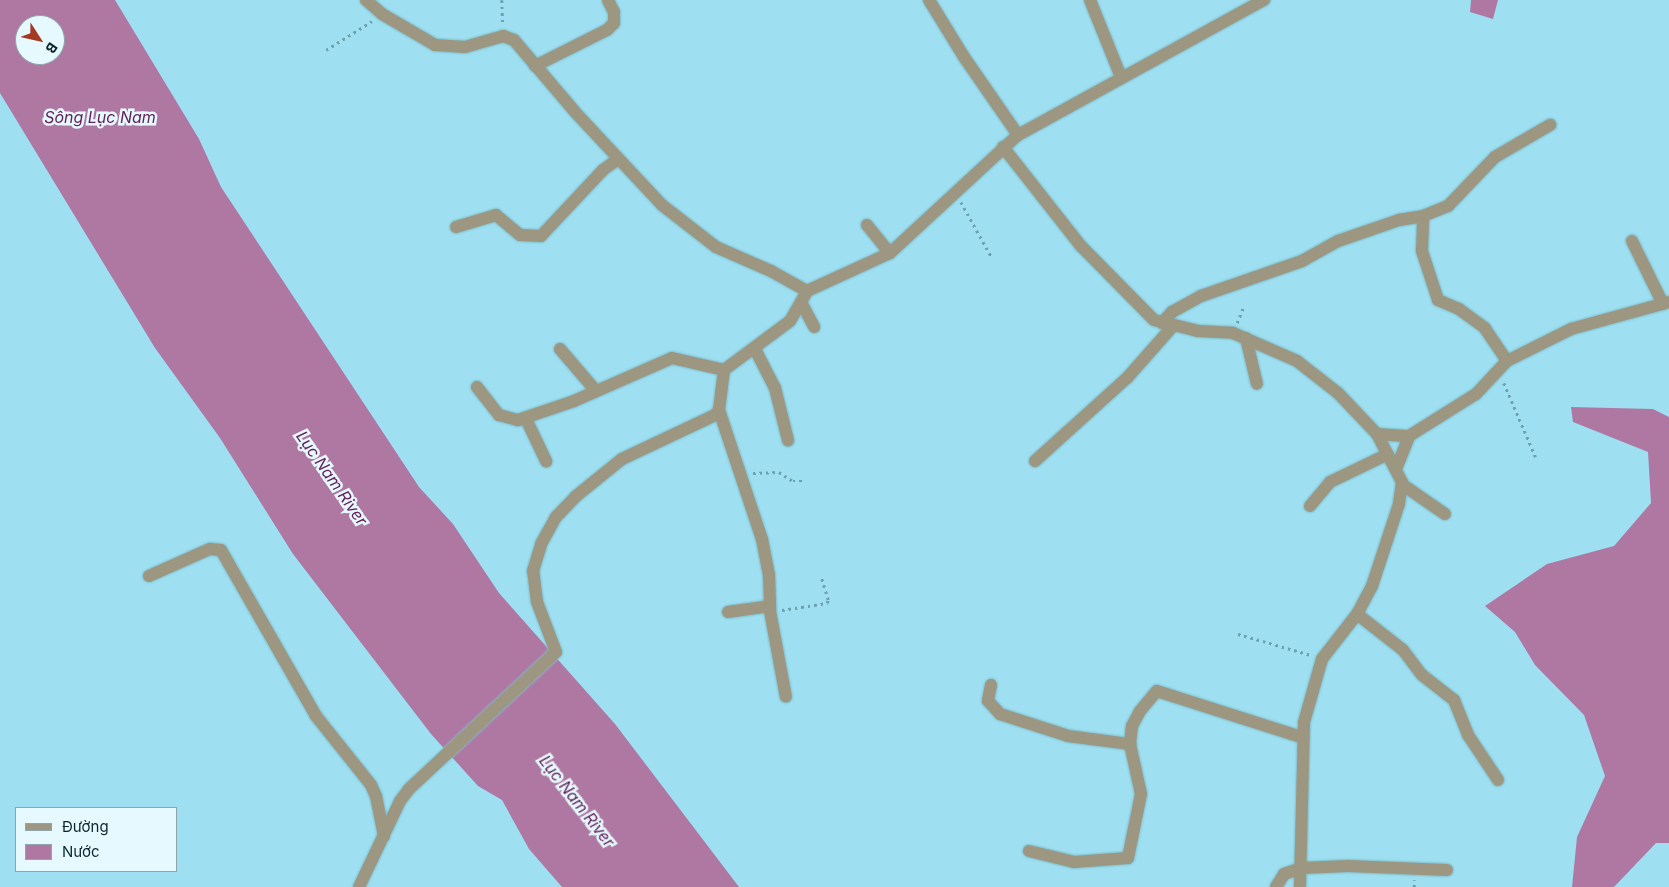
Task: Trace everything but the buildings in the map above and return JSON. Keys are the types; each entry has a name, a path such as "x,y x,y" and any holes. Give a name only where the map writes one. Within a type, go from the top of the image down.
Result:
{"street":[{"path":"366,0 382,14 425,40 446,47 465,47 503,36 518,43 535,66 617,160 662,205 706,241 808,291"},
{"path":"535,66 606,30 614,22 614,12 608,0"},
{"path":"929,0 964,57 1018,135"},
{"path":"1090,0 1121,77"},
{"path":"477,387 502,417 526,419 672,358 724,370 755,349 790,321 802,304 808,291 890,253 1018,135 1264,0"},
{"path":"1035,461 1127,378 1168,324 1172,312 1201,296 1302,262 1338,241 1399,220 1423,216 1448,206 1495,157 1550,125"},
{"path":"1003,147 1080,246 1154,320 1246,338 1298,361 1338,393 1377,434 1403,485 1445,514"},
{"path":"456,227 496,215 520,235 541,236 603,170 617,160"},
{"path":"1423,216 1422,251 1435,295 1438,300 1459,309 1485,328 1507,361"},
{"path":"867,225 890,253"},
{"path":"1377,434 1409,436 1476,394 1507,361 1571,329 1666,303 1632,241"},
{"path":"802,304 814,326"},
{"path":"1246,338 1256,384"},
{"path":"560,349 596,391"},
{"path":"755,349 775,388 788,440"},
{"path":"724,370 719,410 737,471 762,539 770,608 786,697"},
{"path":"359,887 409,789 552,659 556,652 556,644 537,602 533,570 541,544 556,517 622,459 659,439 709,420 719,410"},
{"path":"526,419 546,461"},
{"path":"1396,469 1409,436"},
{"path":"1310,506 1330,482 1388,454"},
{"path":"1300,887 1301,736 1322,659 1357,614 1372,586 1403,485"},
{"path":"149,576 215,547 221,550 316,716 371,785 376,796 384,836"},
{"path":"728,612 770,608"},
{"path":"1357,614 1403,650 1422,675 1454,700 1468,735 1498,780"},
{"path":"991,685 988,701 1000,714 1068,736 1130,744"},
{"path":"1029,851 1074,862 1128,858 1141,794 1130,744 1132,726 1152,694 1160,691 1277,732 1301,736"},
{"path":"1276,887 1284,874 1301,868 1348,866 1447,870"}],"path":[{"path":"502,0 503,36"},
{"path":"326,50 382,14"},
{"path":"956,192 991,256"},
{"path":"1498,370 1537,460"},
{"path":"737,471 779,472 794,481 804,481"},
{"path":"770,608 826,603 828,600 821,578"},
{"path":"1238,634 1322,659"}],"water":[{"name":"Sông Lục Nam","path":"0,0 115,0 199,139 221,187 419,487 453,524 499,593 615,724 739,887 562,887 529,849 502,800 478,786 431,734 293,554 220,438 155,348 0,93"},
{"path":"1471,0 1498,0 1493,19 1470,12"},
{"path":"1571,407 1653,409 1669,417 1669,843 1656,843 1614,887 1572,887 1577,837 1605,776 1584,715 1535,665 1515,632 1485,606 1547,564 1614,546 1651,503 1648,452 1573,422"}],"water label":[{"name":"Lục Nam River","path":"332,478"},
{"name":"Lục Nam River","path":"577,801"}]}
